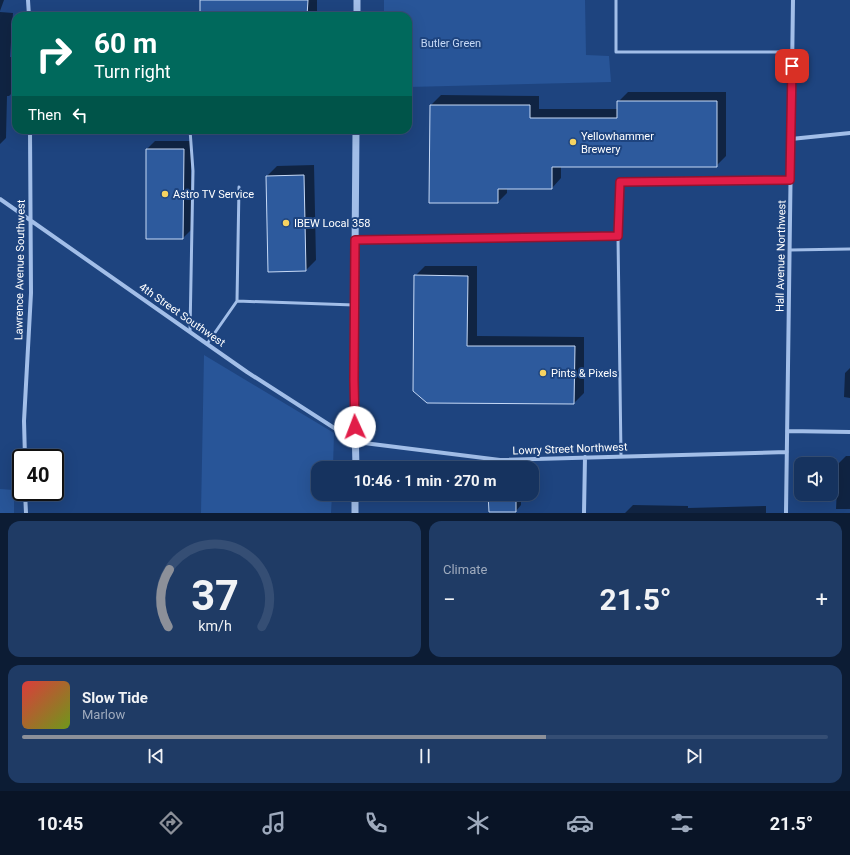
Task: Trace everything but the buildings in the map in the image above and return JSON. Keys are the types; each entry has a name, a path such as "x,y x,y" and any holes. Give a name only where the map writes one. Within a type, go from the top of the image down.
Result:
{"street":[{"path":"28,0 29,12"},
{"path":"357,0 357,12"},
{"name":"Hall Avenue Northwest","path":"786,513 793,0"},
{"path":"791,139 850,133"},
{"name":"Lawrence Avenue Southwest","path":"25,449 24,421 31,293 30,134"},
{"path":"356,134 354,380 356,461"},
{"name":"4th Street Southwest","path":"0,199 247,372 356,442"},
{"path":"787,431 850,432"},
{"name":"Lowry Street Northwest","path":"356,442 500,460 787,452"},
{"path":"584,513 586,457"},
{"path":"25,501 26,513"},
{"path":"356,501 356,513"}],"lane":[{"path":"616,0 616,52 792,52"},
{"path":"190,134 193,172 190,332"},
{"path":"622,456 618,236 620,182 790,180"},
{"path":"207,344 237,301 239,187"},
{"path":"355,240 618,236"},
{"path":"790,250 850,249"},
{"path":"237,301 354,305"}],"green space":[{"name":"Butler Green","path":"384,0 585,0 586,55 609,56 611,82 412,87 412,12 384,12"},
{"path":"204,355 334,433 333,461 311,461 311,501 332,501 331,513 201,513"},
{"path":"0,489 12,490 14,513 0,513"}],"place":[{"name":"Yellowhammer Brewery","path":"573,142"},
{"name":"Astro TV Service","path":"165,194"},
{"name":"IBEW Local 358","path":"286,223"},
{"name":"Pints & Pixels","path":"543,373"}],"route":[{"path":"355,427 355,240 618,236 620,182 790,180 792,66"}]}
